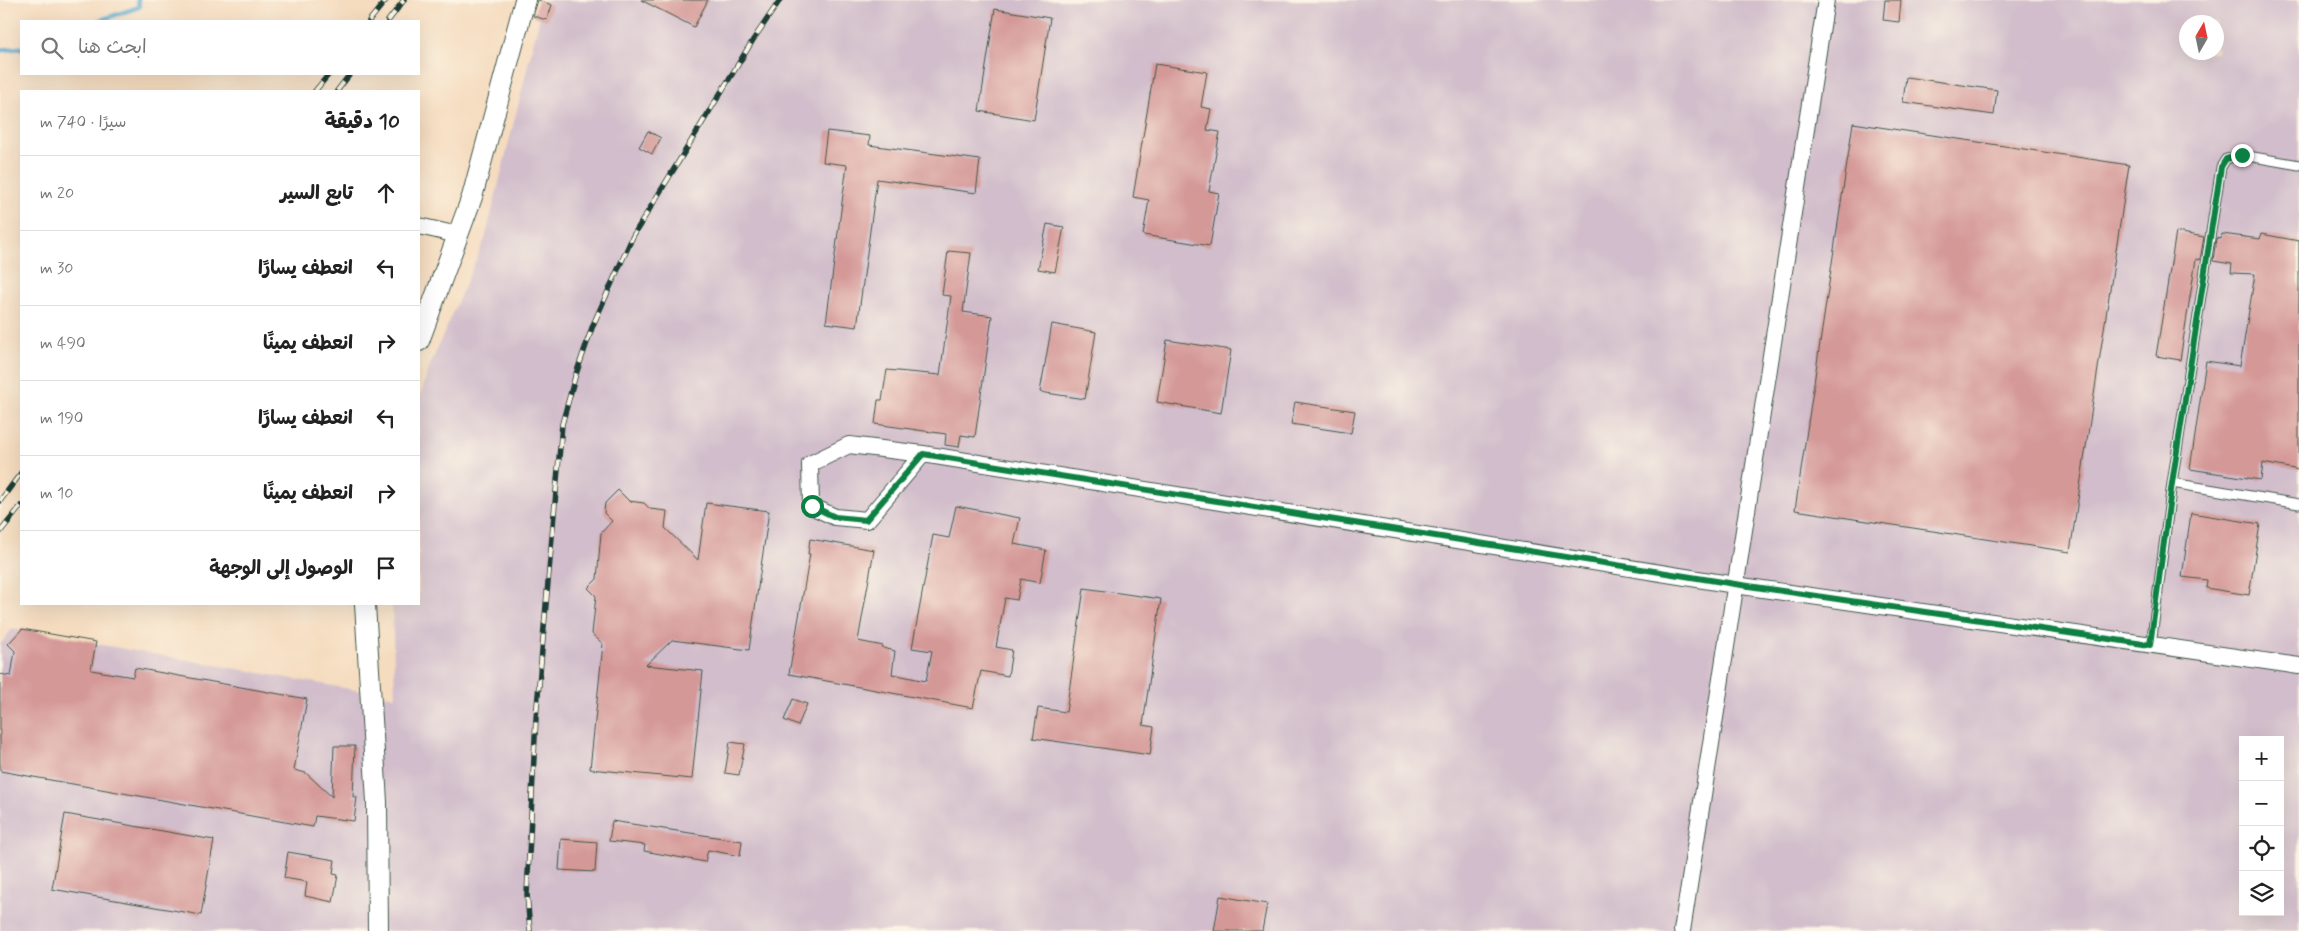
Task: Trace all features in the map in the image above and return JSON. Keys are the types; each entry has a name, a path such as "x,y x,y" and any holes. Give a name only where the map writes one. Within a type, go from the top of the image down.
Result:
{"street":[{"path":"420,335 424,313 458,235 472,197 524,0"},
{"path":"1682,931 1826,0"},
{"path":"420,226 458,235"},
{"path":"923,454 866,520 835,517 812,506 810,464 849,445 923,454 1735,584 2299,666"},
{"path":"366,605 377,802 378,931"}],"lane":[{"path":"2150,645 2172,483 2221,167 2226,159 2233,156 2299,164"},
{"path":"2172,483 2299,504"}],"shaded area":[{"path":"544,0 2299,0 2299,931 0,931 0,645 12,629 395,697 392,605 420,605 420,398 430,365 485,239"}],"building":[{"path":"538,0 552,5 547,20 533,16"},
{"path":"641,0 708,0 694,27"},
{"path":"1885,0 1901,0 1899,22 1883,20"},
{"path":"995,9 1050,18 1034,120 979,111"},
{"path":"1155,64 1207,72 1201,107 1211,109 1207,130 1220,132 1209,191 1219,193 1210,246 1143,235 1149,200 1133,197"},
{"path":"1906,77 1997,90 1994,115 1903,102"},
{"path":"1853,123 2129,165 2070,552 1795,510"},
{"path":"648,131 661,138 652,154 639,147"},
{"path":"827,131 870,136 869,145 980,160 976,193 877,179 857,327 826,323 847,165 823,162"},
{"path":"1047,224 1064,227 1055,272 1038,269"},
{"path":"2176,232 2204,237 2200,260 2196,259 2180,360 2156,356"},
{"path":"2222,234 2260,239 2261,234 2299,241 2299,470 2263,463 2261,480 2190,469 2206,361 2240,366 2255,274 2231,273 2232,264 2213,261 2216,238 2221,239"},
{"path":"948,251 971,253 963,312 992,316 975,437 961,435 959,447 945,445 946,434 875,424 878,400 882,400 887,370 940,375 951,296 942,295"},
{"path":"1052,324 1096,332 1085,399 1040,392"},
{"path":"1167,340 1231,350 1221,413 1157,402"},
{"path":"1295,402 1355,411 1351,433 1291,424"},
{"path":"618,490 629,501 644,503 650,509 667,511 665,528 698,560 706,503 769,511 749,650 672,640 646,665 703,671 692,779 590,769 603,644 592,634 596,596 588,588 597,579 601,533 612,521 604,513 605,503"},
{"path":"956,506 1020,518 1014,544 1046,550 1040,583 1021,579 1017,600 1005,598 996,647 1012,650 1008,676 981,671 973,708 789,674 810,554 808,554 810,539 874,550 858,641 883,646 883,648 895,651 892,674 926,681 932,651 912,648 933,535 949,538"},
{"path":"2191,513 2260,524 2249,595 2206,588 2207,580 2182,577"},
{"path":"1084,588 1161,599 1143,725 1154,727 1150,755 1033,738 1038,708 1066,712"},
{"path":"22,629 96,642 91,670 133,677 135,668 307,699 294,770 306,773 332,797 334,746 355,746 353,797 357,797 354,821 315,816 313,827 0,771 0,674 11,676 15,651 8,644"},
{"path":"793,699 807,704 798,726 784,720"},
{"path":"730,742 745,744 739,775 725,773"},
{"path":"65,814 214,840 201,915 52,889"},
{"path":"612,821 742,841 740,856 708,850 705,862 644,851 645,845 609,841"},
{"path":"561,839 597,842 595,872 559,870"},
{"path":"288,852 335,860 333,874 338,875 333,902 305,896 307,882 284,878"},
{"path":"1220,896 1267,904 1262,931 1214,931"}],"waterway":[{"path":"101,20 139,7 138,0"},
{"path":"0,50 20,48"}],"railway":[{"path":"370,20 386,0"},
{"path":"389,20 404,0"},
{"path":"530,931 527,894 536,718 562,424 575,377 593,325 633,236 753,40 780,0"},
{"path":"316,90 328,75"},
{"path":"338,90 349,75"},
{"path":"0,501 20,474"},
{"path":"0,532 20,507"}],"route":[{"path":"812,506 835,517 866,520 923,454 1735,584 2150,645 2154,604 2221,167 2226,159 2242,155"}]}
